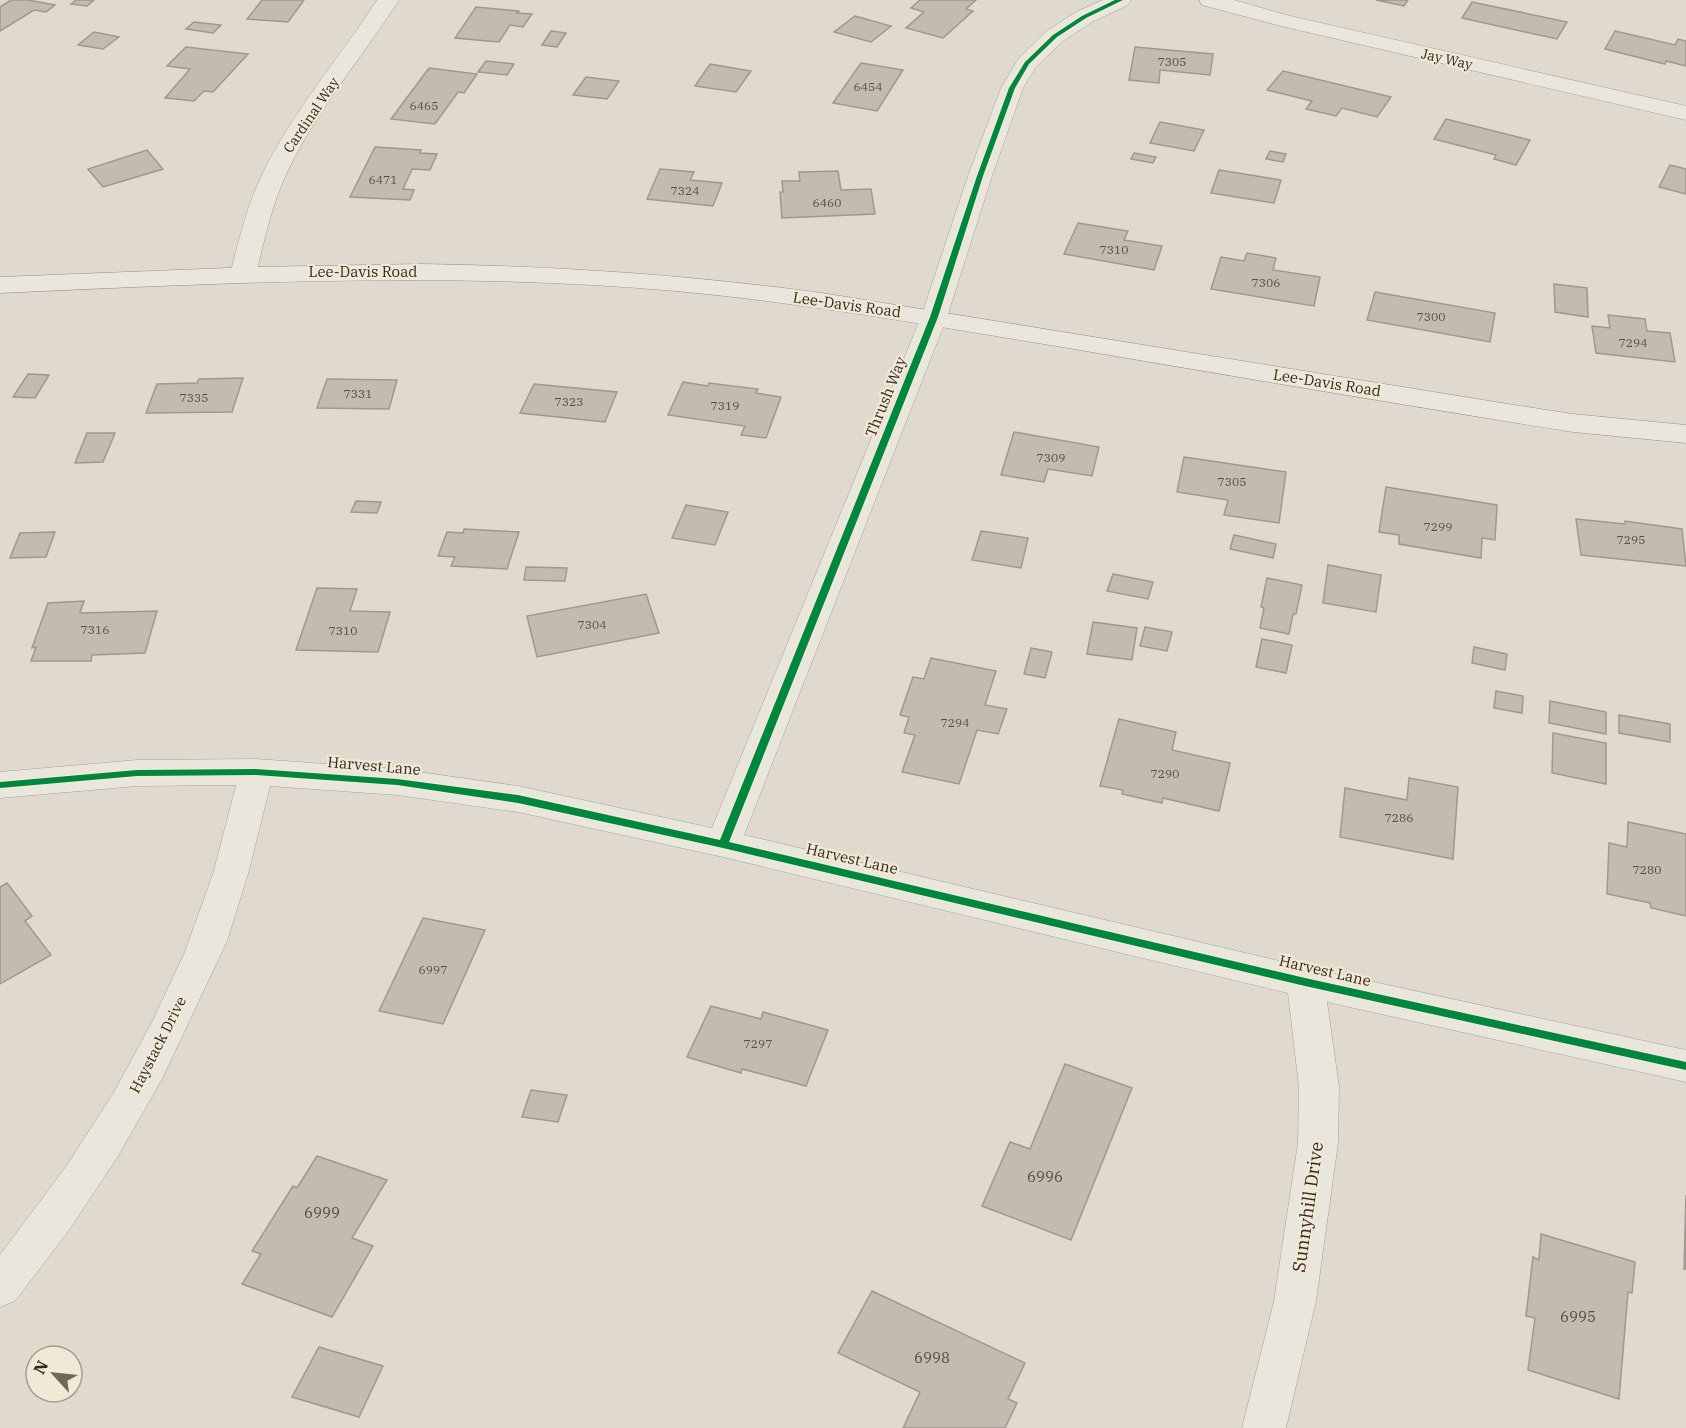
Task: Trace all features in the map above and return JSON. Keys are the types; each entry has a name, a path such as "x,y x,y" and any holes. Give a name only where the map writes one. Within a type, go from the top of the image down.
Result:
{"street":[{"name":"Cardinal Way","path":"243,274 262,203 278,166 303,123 360,45 388,0"},
{"name":"Thrush Way","path":"723,844 934,317 980,176 1012,88 1028,63 1055,36 1084,17 1120,0"},
{"name":"Jay Way","path":"1210,0 1281,20 1686,113"},
{"name":"Lee-Davis Road","path":"0,285 243,274 453,271 552,274 674,283 934,317 1573,423 1686,434"},
{"name":"Harvest Lane","path":"0,785 136,773 256,772 397,782 518,799 723,844 1305,982 1686,1066"},
{"name":"Haystack Drive","path":"0,1287 38,1241 102,1148 165,1038 211,936 241,841 256,772"},
{"name":"Sunnyhill Drive","path":"1264,1428 1295,1301 1318,1143 1319,1087 1305,982"}],"building":[{"path":"11,0 28,0 55,5 46,12 34,10 0,31 0,7"},
{"path":"76,0 94,0 87,6 71,4"},
{"path":"262,0 304,0 288,22 247,19"},
{"path":"920,0 976,0 966,9 973,11 943,38 906,28 924,12 911,8"},
{"path":"1376,0 1408,0 1404,6"},
{"path":"1472,2 1567,22 1557,39 1462,18"},
{"path":"476,7 532,14 523,27 510,25 499,42 455,38"},
{"path":"855,16 891,26 871,42 834,32"},
{"path":"194,22 221,25 213,33 186,29"},
{"path":"551,31 566,33 557,47 542,45"},
{"path":"1615,31 1675,45 1678,39 1686,41 1686,66 1666,61 1665,64 1605,49"},
{"path":"94,32 119,37 103,49 78,45"},
{"path":"186,47 248,54 213,92 204,91 194,101 165,98 190,69 167,66"},
{"path":"1135,47 1213,54 1210,75 1160,70 1159,83 1129,80"},
{"path":"486,61 514,64 507,75 478,72"},
{"path":"861,63 903,70 877,111 833,103"},
{"path":"710,64 751,71 736,92 695,86"},
{"path":"429,68 477,74 464,93 458,92 435,124 391,119"},
{"path":"1283,71 1391,97 1377,117 1342,108 1336,116 1306,109 1312,101 1267,90"},
{"path":"586,77 619,81 607,99 573,95"},
{"path":"1446,119 1530,140 1516,165 1494,159 1496,155 1434,139"},
{"path":"1160,122 1204,130 1194,151 1150,143"},
{"path":"375,147 421,150 420,153 437,154 430,170 412,169 403,189 414,190 410,200 350,197"},
{"path":"147,150 163,169 103,187 88,169"},
{"path":"1270,151 1286,154 1283,162 1266,159"},
{"path":"1134,153 1156,157 1153,163 1131,159"},
{"path":"1670,165 1686,169 1686,194 1659,187"},
{"path":"660,169 694,172 690,180 722,183 713,206 647,199"},
{"path":"1219,170 1281,180 1274,203 1211,193"},
{"path":"838,171 841,190 871,189 875,214 782,218 780,192 783,192 782,181 800,181 799,172"},
{"path":"1078,223 1128,231 1124,240 1162,246 1154,270 1064,254"},
{"path":"1247,253 1276,258 1273,270 1320,277 1314,306 1211,289 1221,257 1244,261"},
{"path":"1554,284 1587,288 1588,317 1555,312"},
{"path":"1375,292 1495,313 1490,342 1367,320"},
{"path":"1608,315 1645,319 1647,331 1670,333 1675,362 1596,353 1592,326 1610,328"},
{"path":"28,374 49,375 35,398 13,397"},
{"path":"243,378 232,412 146,413 157,384 197,383 199,379"},
{"path":"327,379 397,380 389,409 317,408"},
{"path":"683,382 758,389 756,393 781,397 766,438 741,435 745,426 668,415"},
{"path":"534,384 617,392 605,422 520,413"},
{"path":"1014,432 1099,447 1092,476 1048,469 1044,482 1001,475"},
{"path":"87,433 115,433 103,462 75,463"},
{"path":"1184,457 1286,472 1279,523 1224,515 1228,500 1177,492"},
{"path":"1386,487 1497,505 1495,540 1482,538 1481,558 1399,544 1399,535 1379,532"},
{"path":"356,501 381,502 377,513 351,512"},
{"path":"686,505 728,512 715,545 672,538"},
{"path":"1576,519 1625,524 1625,521 1682,529 1686,566 1581,555"},
{"path":"464,529 519,532 507,569 451,566 455,557 438,556 447,532 463,533"},
{"path":"981,531 1028,538 1021,568 972,560"},
{"path":"55,532 46,557 10,558 20,533"},
{"path":"1234,535 1276,544 1273,558 1230,549"},
{"path":"1328,565 1381,575 1376,612 1323,603"},
{"path":"526,567 567,568 565,581 524,580"},
{"path":"1113,574 1153,582 1148,599 1107,591"},
{"path":"1267,578 1302,585 1289,634 1260,628 1264,608 1261,607"},
{"path":"317,588 357,589 350,611 390,612 378,652 296,650"},
{"path":"646,594 659,633 537,657 527,616"},
{"path":"84,601 80,613 157,611 145,653 92,655 91,661 31,661 36,647 32,648 48,603"},
{"path":"1093,622 1137,628 1132,660 1087,654"},
{"path":"1145,627 1172,632 1167,651 1140,646"},
{"path":"1262,639 1292,645 1286,673 1256,667"},
{"path":"1474,647 1507,654 1505,670 1472,663"},
{"path":"1031,648 1052,652 1045,678 1024,674"},
{"path":"931,658 996,671 985,705 1007,709 998,734 977,730 959,784 902,772 915,735 904,733 909,717 900,715 913,677 924,679"},
{"path":"1496,691 1523,696 1522,713 1494,708"},
{"path":"1550,701 1606,712 1606,734 1549,723"},
{"path":"1619,715 1670,724 1670,742 1619,733"},
{"path":"1119,719 1176,732 1172,750 1230,763 1219,811 1163,798 1162,803 1122,794 1123,790 1100,786"},
{"path":"1553,733 1606,743 1606,784 1552,773"},
{"path":"1409,778 1458,787 1453,859 1340,837 1345,788 1407,800"},
{"path":"1628,822 1686,834 1686,916 1651,908 1650,903 1607,894 1609,843 1627,847"},
{"path":"7,883 32,916 25,921 51,955 0,984 0,887"},
{"path":"423,918 485,930 443,1024 379,1011"},
{"path":"711,1006 761,1019 763,1012 828,1030 806,1086 742,1069 741,1073 687,1057"},
{"path":"1065,1064 1132,1088 1071,1240 982,1206 1010,1142 1030,1149"},
{"path":"531,1090 567,1095 558,1122 522,1117"},
{"path":"317,1156 387,1180 352,1238 373,1246 332,1317 242,1284 261,1254 252,1251 293,1186 297,1188"},
{"path":"1686,1195 1686,1269 1684,1269"},
{"path":"1541,1234 1635,1262 1632,1293 1628,1292 1619,1399 1528,1370 1535,1318 1526,1316 1533,1257 1539,1260"},
{"path":"872,1291 1025,1363 1008,1399 1017,1403 1005,1428 903,1428 920,1392 838,1353"},
{"path":"319,1347 383,1366 359,1417 292,1397"}],"cycle path":[{"path":"723,844 934,317 980,176 1012,88 1027,63 1055,36 1084,17 1120,0"},
{"path":"0,785 137,773 256,772 397,782 518,799 723,844 1305,982 1686,1066"}]}
